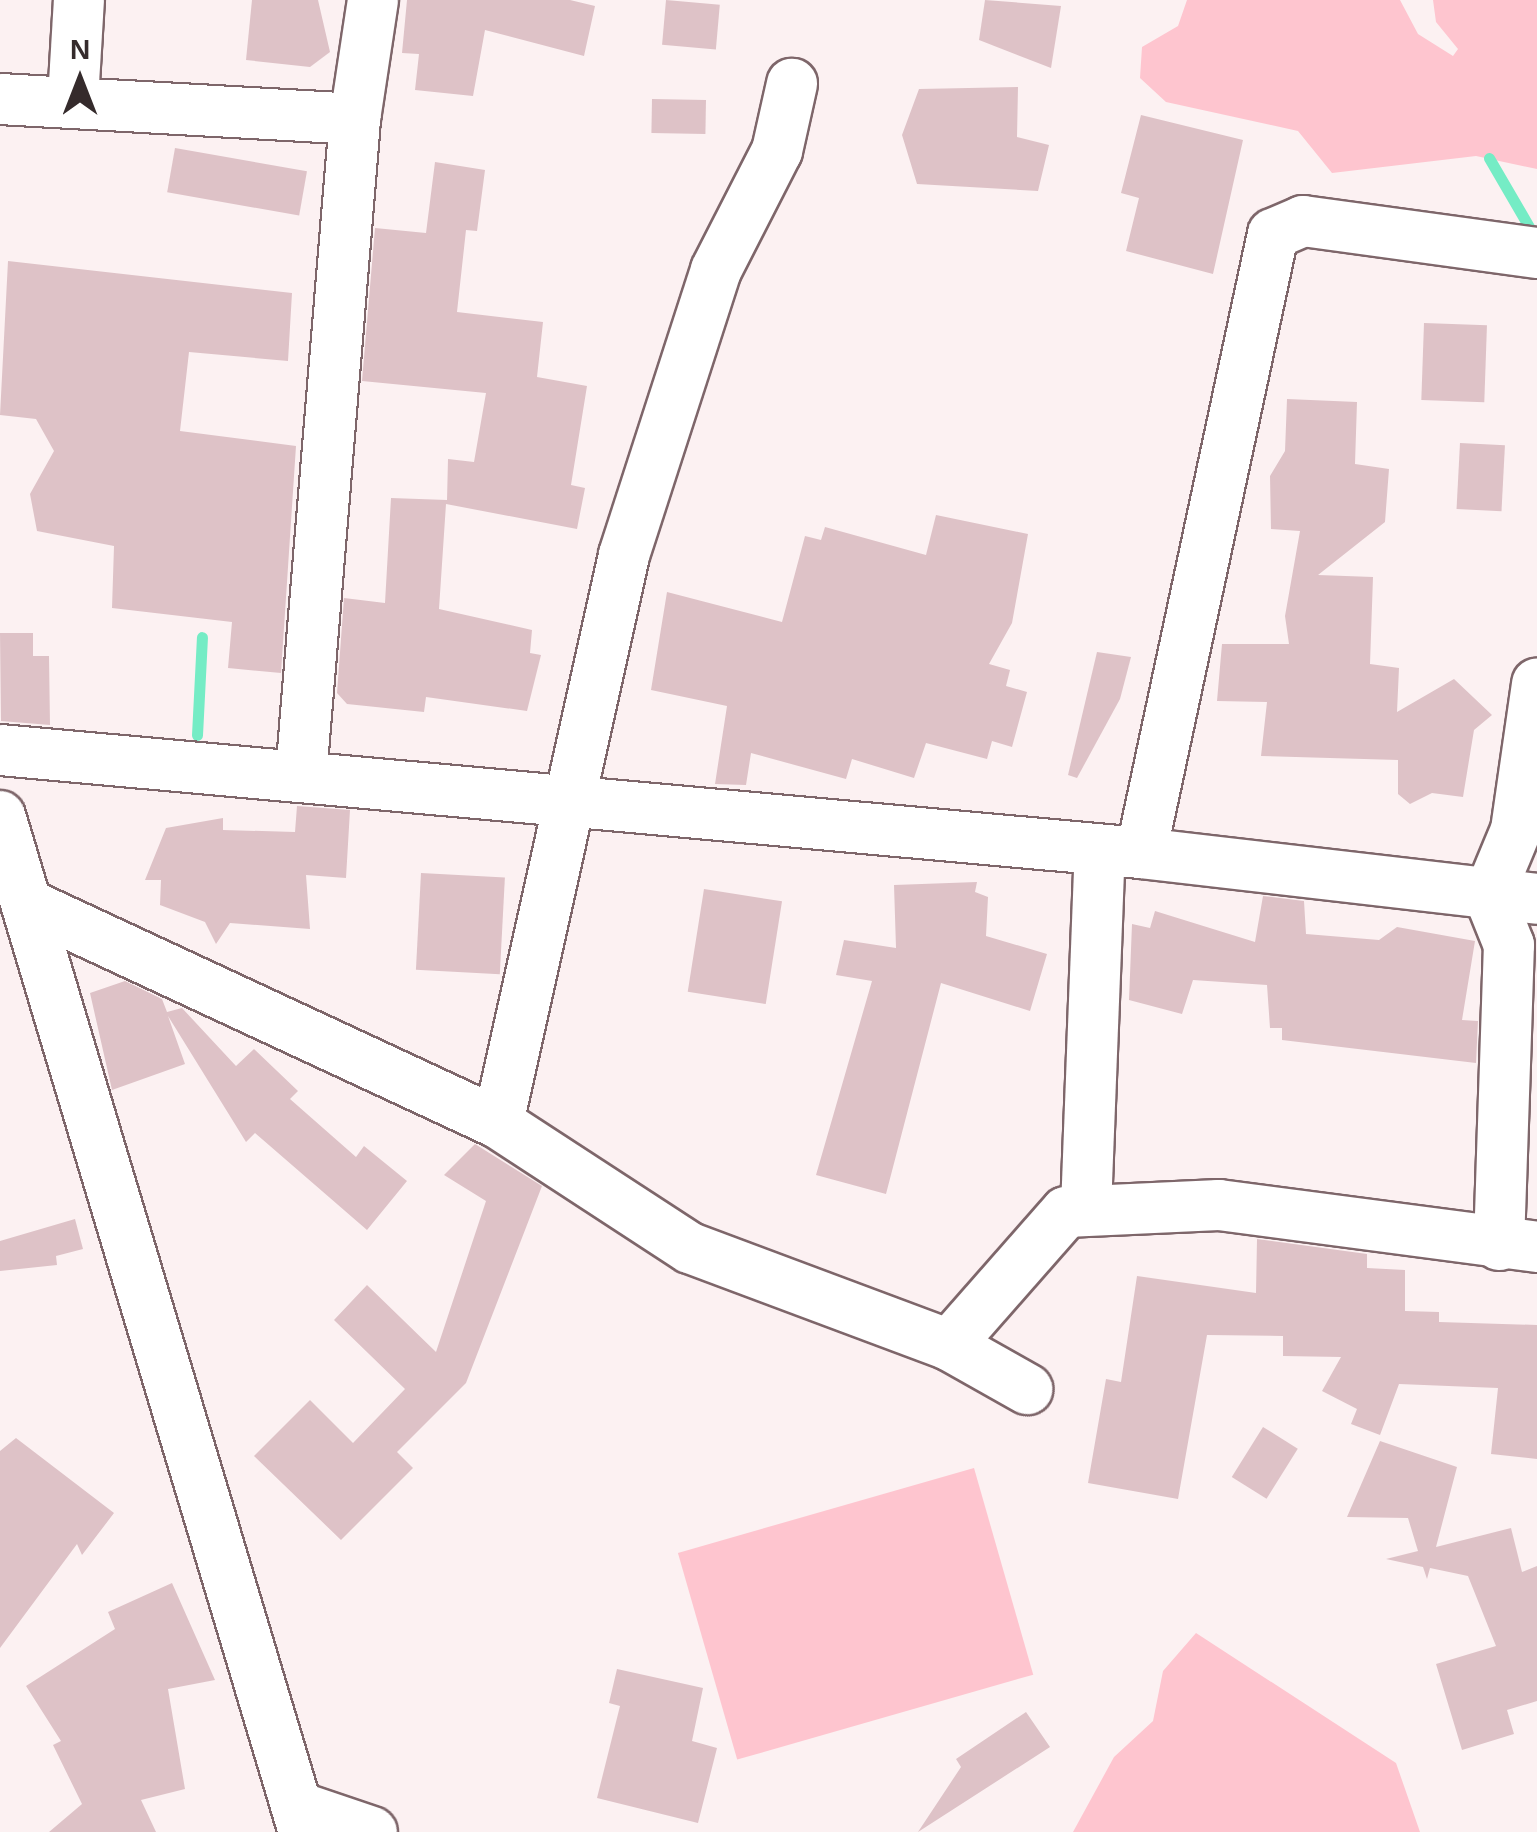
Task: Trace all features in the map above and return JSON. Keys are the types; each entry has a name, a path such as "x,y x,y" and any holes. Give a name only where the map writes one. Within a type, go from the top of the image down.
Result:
{"street":[{"path":"73,100 80,0"},
{"path":"301,775 355,118 373,0"},
{"path":"498,1123 571,808 624,555 716,270 778,151 792,84"},
{"path":"0,99 355,118"},
{"path":"1086,1209 1120,851 1273,234 1303,220 1537,252"},
{"path":"949,1345 1047,1224 1086,1209 1218,1204 1518,1246 1509,945 1516,830 1537,684"},
{"path":"0,750 301,775 571,808 1120,851 1513,897"},
{"path":"0,816 301,1820 372,1832"},
{"path":"27,904 498,1123 690,1248 949,1345 1027,1389"}],"shaded area":[{"path":"1187,0 1400,0 1418,34 1453,56 1458,49 1436,22 1433,0 1537,0 1537,169 1476,156 1332,173 1298,131 1166,102 1140,78 1142,47 1178,26"},
{"path":"974,1468 1033,1675 737,1760 678,1553"},
{"path":"1196,1633 1396,1763 1420,1832 1073,1832 1114,1757 1153,1721 1163,1671"}],"building":[{"path":"252,0 318,0 330,52 310,67 246,60"},
{"path":"407,0 570,0 595,6 584,56 485,30 473,96 415,90 419,54 402,53"},
{"path":"666,0 720,5 716,50 662,45"},
{"path":"985,0 1061,6 1051,68 979,40"},
{"path":"1018,87 1017,137 1049,145 1038,191 917,184 902,135 919,89"},
{"path":"652,99 706,100 705,134 651,133"},
{"path":"1141,115 1243,140 1213,274 1126,251 1139,198 1121,193"},
{"path":"175,148 307,171 299,216 167,192"},
{"path":"435,162 485,170 477,231 466,230 457,312 543,322 537,377 587,386 571,485 585,488 577,529 446,504 439,609 532,630 530,653 541,655 527,711 426,697 424,712 347,704 337,693 344,598 385,603 391,498 447,500 448,459 474,462 486,393 362,381 375,228 426,233"},
{"path":"8,261 292,293 288,361 189,352 180,431 296,446 281,673 228,668 232,622 112,608 114,546 37,531 30,494 54,451 36,419 0,415"},
{"path":"1424,323 1487,325 1484,402 1421,400"},
{"path":"1287,399 1357,402 1355,464 1389,469 1385,522 1318,575 1373,577 1370,664 1399,668 1397,712 1454,679 1492,715 1474,730 1463,797 1432,793 1410,804 1398,794 1398,760 1261,756 1267,702 1217,701 1222,644 1289,644 1285,616 1300,531 1271,529 1270,476 1285,451"},
{"path":"1460,443 1505,445 1501,511 1457,509"},
{"path":"936,515 1028,534 1012,623 989,664 1010,670 1006,686 1027,692 1012,747 992,741 987,759 926,743 914,778 852,759 846,779 751,753 746,785 715,784 727,706 651,690 667,592 782,622 805,536 821,540 825,527 926,555"},
{"path":"0,633 33,633 33,656 49,656 50,725 1,721"},
{"path":"1097,652 1131,657 1120,699 1077,778 1068,775"},
{"path":"297,806 350,810 346,878 306,875 310,929 230,923 216,944 205,922 160,905 161,880 145,880 166,828 223,818 223,830 295,832"},
{"path":"421,873 505,877 500,974 416,970"},
{"path":"977,882 975,892 988,897 986,936 1047,954 1030,1011 941,983 886,1194 816,1175 872,981 836,975 844,940 896,948 894,885"},
{"path":"704,889 782,901 766,1004 688,992"},
{"path":"1263,896 1304,901 1306,934 1379,940 1397,927 1475,941 1462,1020 1478,1021 1476,1063 1282,1040 1282,1028 1270,1028 1267,985 1193,980 1182,1014 1129,1000 1132,924 1150,928 1155,911 1255,942"},
{"path":"125,981 162,999 167,1012 182,1008 236,1066 254,1049 298,1091 290,1099 356,1157 364,1146 407,1181 367,1230 255,1133 246,1142 168,1016 185,1064 112,1090 90,993"},
{"path":"475,1144 542,1186 466,1383 397,1452 413,1468 341,1540 254,1456 310,1400 353,1443 405,1389 334,1320 367,1285 436,1352 486,1201 444,1175"},
{"path":"75,1219 83,1249 56,1256 57,1265 0,1271 0,1241"},
{"path":"1257,1239 1367,1254 1367,1268 1405,1270 1405,1311 1439,1312 1439,1322 1537,1325 1537,1459 1491,1454 1498,1388 1399,1384 1380,1435 1351,1424 1357,1409 1322,1391 1341,1357 1283,1356 1283,1336 1207,1335 1178,1499 1088,1483 1106,1379 1121,1382 1137,1276 1256,1293"},
{"path":"1263,1427 1298,1449 1267,1499 1232,1477"},
{"path":"16,1438 114,1513 82,1555 77,1544 0,1648 0,1451"},
{"path":"1380,1441 1457,1467 1436,1547 1511,1528 1522,1572 1537,1566 1537,1701 1507,1710 1514,1734 1462,1750 1436,1664 1496,1646 1468,1576 1430,1568 1427,1579 1423,1567 1386,1559 1418,1551 1408,1518 1347,1517"},
{"path":"172,1583 215,1680 168,1689 185,1789 141,1800 156,1832 49,1832 82,1804 53,1745 61,1741 26,1686 115,1629 108,1612"},
{"path":"617,1669 703,1688 692,1741 717,1748 698,1823 597,1798 620,1706 609,1703"},
{"path":"1026,1712 1050,1747 918,1832 961,1767 956,1759"}],"waterway":[{"path":"1489,158 1535,237"},
{"path":"197,735 202,637"}]}
